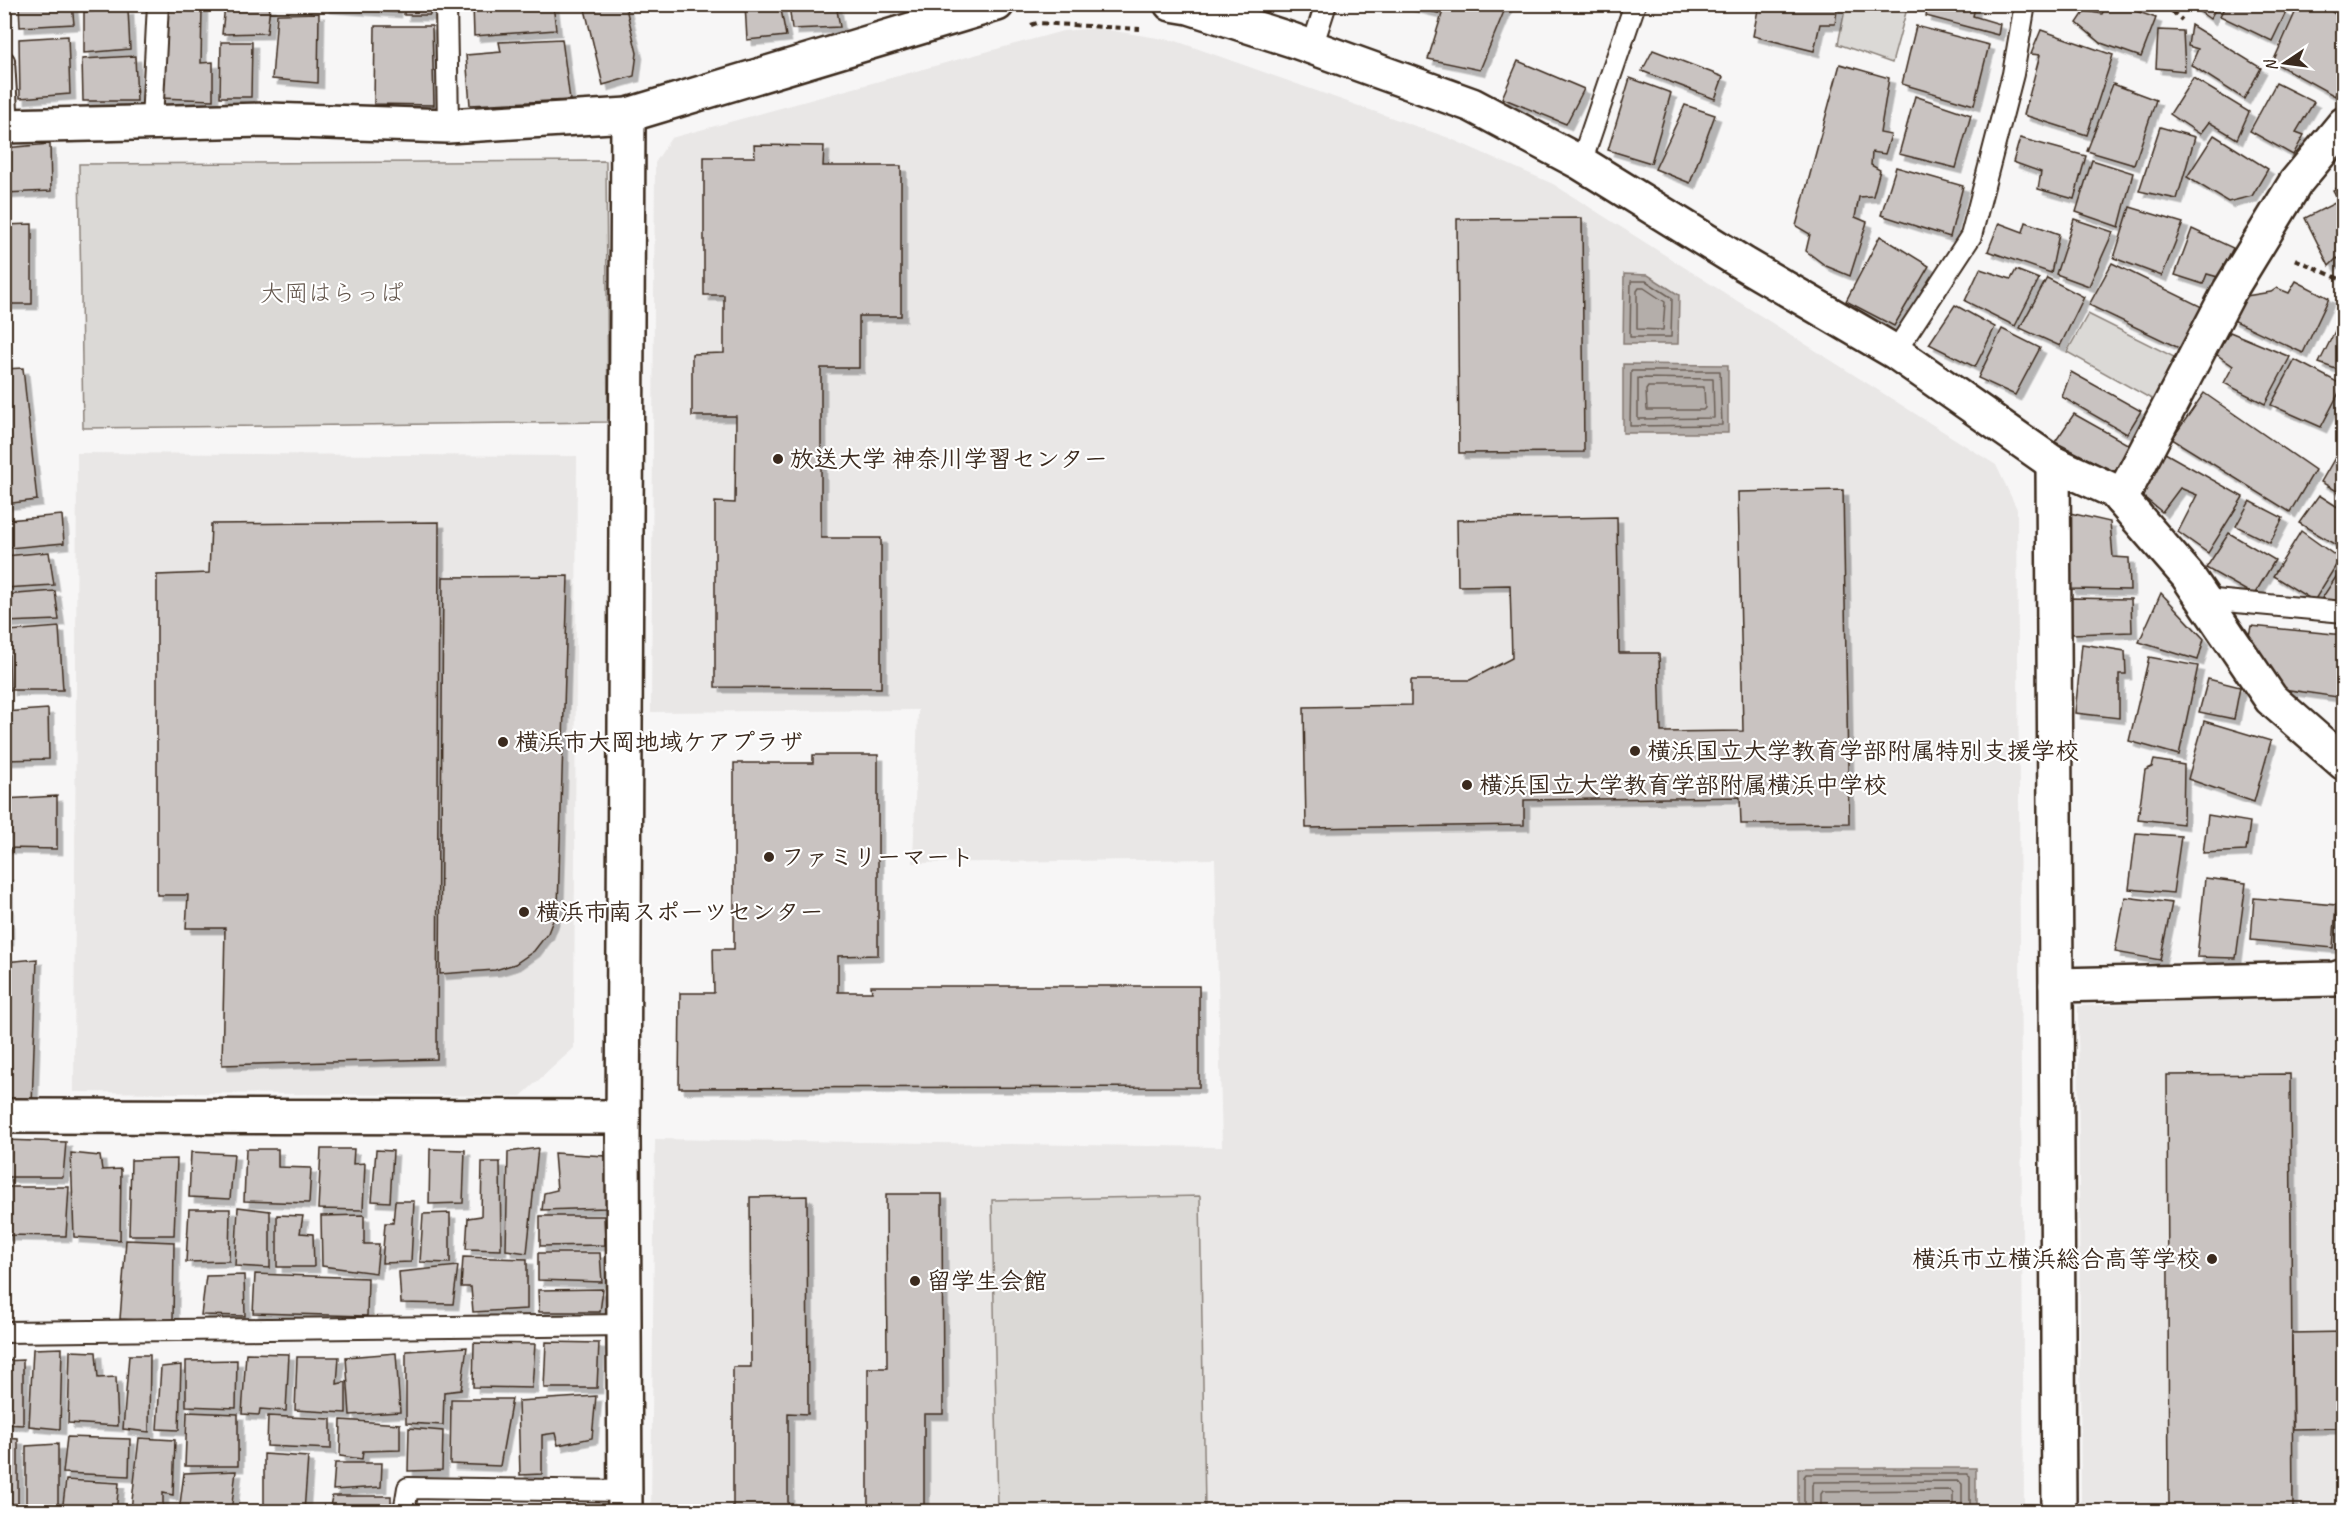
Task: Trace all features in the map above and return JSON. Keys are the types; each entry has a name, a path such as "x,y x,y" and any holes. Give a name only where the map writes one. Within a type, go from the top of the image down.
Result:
{"street":[{"path":"6,126 267,120 448,126 627,115 997,4"},
{"path":"1171,4 1312,47 1472,105 1581,163 1744,264 1895,352 2053,463 2114,491 2187,575 2271,699 2343,764"},
{"path":"625,1501 623,1117 627,115"},
{"path":"2121,499 2230,290 2296,182 2343,124"},
{"path":"2053,463 2059,1512"},
{"path":"2056,985 2335,979 2343,976"},
{"path":"4,1116 623,1117"}],"lane":[{"path":"152,121 158,4"},
{"path":"446,4 448,126"},
{"path":"1312,47 1326,4"},
{"path":"1581,163 1635,4"},
{"path":"1895,352 1971,236 2013,74 2025,4"},
{"path":"4,61 6,126"},
{"path":"2204,599 2343,612"},
{"path":"4,1332 624,1325"},
{"path":"404,1512 408,1488 625,1501"}],"path":[{"path":"2163,4 2182,20"},
{"path":"1026,26 1037,23 1142,29"},
{"path":"2258,243 2343,281"}],"shaded area":[{"name":"横浜国立大学教育学部附属横浜中学校","path":"1096,28 1176,41 1449,138 1553,184 1996,465 2017,509 2024,1511 651,1511 655,1139 1222,1147 1215,859 913,863 918,710 651,712 655,163 671,138 1063,31"},
{"path":"77,453 577,456 574,1048 521,1096 74,1092"},
{"name":"横浜市立横浜総合高等学校","path":"2343,994 2343,1511 2081,1511 2078,1006"}],"green space":[{"path":"1846,5 1908,5 1892,63 1838,44"},
{"name":"大岡はらっぱ","path":"606,161 608,422 83,428 79,164"},
{"path":"2088,314 2178,359 2155,401 2067,352"},
{"path":"1200,1196 1205,1511 998,1511 992,1200"}],"water":[{"path":"1624,274 1648,275 1679,295 1678,344 1623,344"},
{"path":"1623,364 1728,365 1728,433 1623,433"},
{"path":"1798,1468 1976,1468 1976,1511 1798,1511"}],"building":[{"path":"19,4 72,4 74,24 20,27"},
{"path":"324,4 396,4 396,12 324,7"},
{"path":"404,4 429,4 430,15 404,15"},
{"path":"473,4 553,4 556,30 474,36"},
{"path":"625,4 637,53 634,76 603,85 584,5"},
{"path":"745,4 780,4 786,36 747,40"},
{"path":"789,4 836,4 840,27 792,29"},
{"path":"1401,4 1507,4 1480,70 1428,59 1442,14"},
{"path":"1759,4 1838,4 1835,24 1820,24 1814,51 1753,36"},
{"path":"1928,4 1976,4 1973,16 2000,24 1998,35 1926,16"},
{"path":"2107,4 2116,4 2156,18 2141,57 2101,43 2077,23 2085,11 2102,14"},
{"path":"2189,4 2218,4 2210,19"},
{"path":"2226,4 2270,4 2286,12 2272,41 2220,16"},
{"path":"2299,4 2333,4 2331,11 2341,19 2336,30 2344,35 2344,88 2339,86 2335,96 2273,62"},
{"path":"225,5 270,6 267,33 222,34"},
{"path":"167,7 202,7 201,63 213,62 213,100 159,98"},
{"path":"128,9 130,49 84,53 84,12"},
{"path":"319,13 318,83 272,79 277,14"},
{"path":"2191,25 2261,68 2244,99 2191,65 2198,49 2188,46"},
{"path":"375,26 432,26 434,105 374,104"},
{"path":"1916,26 1989,45 1974,105 1902,84"},
{"path":"2041,30 2113,55 2087,135 2024,115 2040,55 2031,54"},
{"path":"2158,30 2183,31 2185,71 2156,68"},
{"path":"68,36 70,94 20,98 19,39"},
{"path":"562,39 570,100 470,105 466,55 501,52 499,42"},
{"path":"221,42 252,42 251,97 220,97"},
{"path":"1653,50 1723,77 1715,99 1642,71"},
{"path":"135,56 137,101 83,101 82,59"},
{"path":"1518,61 1584,89 1566,124 1502,98"},
{"path":"1840,64 1889,78 1880,133 1891,135 1885,154 1872,152 1871,165 1880,170 1873,196 1859,197 1855,217 1867,222 1850,276 1826,266 1806,251 1810,234 1796,226"},
{"path":"1630,78 1671,93 1651,163 1608,150"},
{"path":"2193,78 2249,112 2237,139 2209,122 2200,134 2170,114"},
{"path":"2276,83 2314,102 2296,132 2304,135 2293,155 2250,131"},
{"path":"2113,84 2156,100 2134,165 2087,151"},
{"path":"1915,96 1971,115 1956,168 1899,154"},
{"path":"1685,105 1715,115 1690,183 1655,169"},
{"path":"2160,127 2195,137 2177,199 2139,191"},
{"path":"2214,135 2268,169 2252,196 2228,202 2187,177"},
{"path":"2020,138 2086,156 2074,199 2038,189 2041,172 2013,162"},
{"path":"50,144 51,191 4,193 4,148"},
{"name":"放送大学 神奈川学習センター","path":"754,145 824,146 823,166 901,166 901,316 859,316 859,368 821,368 821,538 881,538 881,688 715,687 715,502 735,503 736,416 692,416 692,354 724,353 724,295 704,295 704,157 755,157"},
{"path":"2092,160 2133,173 2119,227 2076,212"},
{"path":"1896,167 1963,186 1950,237 1881,215"},
{"path":"2344,185 2344,264 2337,258 2329,266 2305,218 2339,201 2333,190"},
{"path":"2130,207 2183,223 2162,276 2114,258"},
{"path":"1582,218 1584,452 1459,453 1457,219"},
{"path":"2074,219 2113,232 2089,286 2056,274"},
{"path":"2026,222 2059,234 2051,273 1988,251 1999,223 2023,232"},
{"path":"32,224 32,304 4,304 4,225"},
{"path":"2192,229 2233,248 2218,277 2207,274 2203,284 2175,275"},
{"path":"1880,236 1929,266 1894,326 1846,301"},
{"path":"2112,263 2204,308 2181,349 2089,305"},
{"path":"1980,269 2011,279 2016,270 2039,279 2015,326 1965,301"},
{"path":"2047,278 2084,297 2060,346 2020,328"},
{"path":"2296,281 2329,298 2303,353 2231,319 2246,296 2271,292 2277,288 2289,293"},
{"path":"1955,305 1995,327 1975,367 1929,344"},
{"path":"2344,313 2344,372 2319,363"},
{"path":"2002,329 2040,348 2015,395 1978,378"},
{"path":"2230,332 2290,357 2265,404 2224,383 2233,366 2216,354"},
{"path":"2295,360 2343,385 2321,427 2271,405"},
{"path":"23,368 37,500 4,504 4,369"},
{"path":"2071,372 2141,411 2127,434 2062,397"},
{"path":"2204,393 2315,470 2290,512 2172,439"},
{"path":"2074,414 2131,446 2114,472 2055,442"},
{"path":"2344,442 2344,495 2321,482"},
{"path":"2165,453 2243,497 2208,553 2178,532 2197,495 2180,488 2162,512 2140,494"},
{"path":"1843,490 1849,823 1741,824 1740,797 1524,800 1524,825 1306,828 1304,707 1411,705 1411,680 1470,680 1512,658 1510,585 1458,586 1457,520 1617,517 1619,653 1659,653 1661,732 1743,731 1738,492"},
{"path":"2319,495 2344,511 2344,550 2299,523"},
{"path":"2250,501 2283,518 2270,543 2236,526"},
{"path":"2070,513 2110,522 2113,557 2129,558 2130,590 2070,589"},
{"path":"62,515 64,543 9,548 8,520"},
{"path":"439,522 437,1059 222,1065 225,928 186,928 188,895 157,895 157,575 209,573 211,524"},
{"path":"2301,531 2340,559 2314,601 2273,576"},
{"path":"2229,533 2275,560 2254,595 2206,568"},
{"path":"49,552 54,585 4,588 4,556"},
{"path":"2344,565 2344,603 2320,601"},
{"name":"横浜市大岡地域ケアプラザ","path":"568,576 558,907 548,933 534,951 515,964 495,970 440,974 443,577"},
{"path":"55,591 59,620 4,622 4,595"},
{"path":"2161,593 2204,639 2198,660 2139,642"},
{"path":"2069,598 2131,599 2132,632 2071,634"},
{"path":"2251,626 2344,635 2344,698 2283,689 2248,641"},
{"path":"59,627 63,690 10,690 8,631"},
{"path":"2082,644 2125,651 2126,674 2119,674 2119,718 2075,713"},
{"path":"2149,657 2198,666 2179,755 2129,741"},
{"path":"2208,679 2240,687 2234,719 2199,712"},
{"path":"48,709 49,759 4,760 4,712"},
{"path":"2204,721 2271,741 2254,802 2188,779"},
{"path":"813,755 878,755 878,955 838,956 838,992 872,992 871,986 1199,986 1199,1087 679,1088 680,993 714,993 713,949 734,949 734,763 813,763"},
{"path":"2154,760 2184,765 2183,824 2138,819 2145,770 2152,767"},
{"path":"57,796 57,849 4,848 4,799"},
{"path":"2208,815 2250,822 2246,851 2203,853"},
{"path":"2136,833 2181,836 2173,893 2129,889"},
{"path":"4,875 7,875 8,940 4,940"},
{"path":"2205,878 2246,883 2236,958 2197,957"},
{"path":"2125,897 2172,903 2160,960 2115,952"},
{"path":"2254,898 2336,905 2333,948 2251,940"},
{"path":"37,959 32,1106 4,1105 4,962"},
{"path":"2290,1074 2293,1512 2169,1512 2167,1075"},
{"path":"4,1140 66,1142 63,1177 4,1177"},
{"path":"538,1148 527,1253 506,1250 508,1152"},
{"path":"246,1149 278,1149 278,1167 311,1168 309,1203 244,1201"},
{"path":"321,1149 354,1149 353,1164 365,1163 363,1210 318,1209"},
{"path":"430,1149 465,1150 463,1203 429,1204"},
{"path":"376,1150 393,1151 390,1202 372,1201"},
{"path":"191,1152 234,1154 230,1199 189,1197"},
{"path":"71,1153 100,1156 102,1170 121,1169 120,1240 74,1237"},
{"path":"554,1153 606,1156 606,1208 542,1210 544,1193 557,1190"},
{"path":"177,1159 174,1235 129,1235 131,1160"},
{"path":"482,1162 500,1162 501,1250 466,1249 468,1218 481,1216"},
{"path":"4,1187 69,1187 66,1236 4,1235"},
{"name":"留学生会館","path":"886,1194 942,1194 943,1414 924,1414 924,1512 868,1512 868,1368 887,1368"},
{"path":"807,1196 808,1414 788,1413 788,1512 733,1512 733,1367 751,1367 750,1197"},
{"path":"395,1201 414,1201 411,1262 382,1263 385,1223 393,1223"},
{"path":"238,1207 270,1211 270,1268 235,1266"},
{"path":"189,1209 230,1209 229,1261 186,1262"},
{"path":"450,1213 450,1263 420,1262 423,1214"},
{"path":"277,1215 303,1216 300,1233 313,1234 314,1267 277,1267"},
{"path":"364,1215 364,1244 379,1244 376,1273 322,1266 321,1216"},
{"path":"540,1216 604,1216 605,1245 540,1246"},
{"path":"126,1240 174,1242 173,1322 120,1319"},
{"path":"538,1253 600,1253 602,1282 538,1280"},
{"path":"463,1257 527,1259 527,1309 473,1312 471,1287 461,1287"},
{"path":"458,1266 453,1304 401,1303 399,1272"},
{"path":"255,1274 368,1278 367,1316 253,1313"},
{"path":"244,1275 245,1316 201,1315 206,1276"},
{"path":"603,1289 600,1312 539,1312 538,1290"},
{"path":"2344,1332 2344,1428 2293,1429 2292,1333"},
{"path":"546,1342 599,1343 597,1388 544,1388"},
{"path":"474,1343 535,1344 532,1388 473,1387"},
{"path":"467,1347 461,1390 444,1392 443,1425 406,1423 406,1351"},
{"path":"62,1348 60,1429 29,1426 33,1349"},
{"path":"70,1351 96,1352 98,1378 116,1377 118,1426 68,1423"},
{"path":"246,1353 289,1354 286,1411 260,1409 259,1415 242,1414"},
{"path":"396,1353 400,1412 350,1415 346,1357"},
{"path":"129,1355 150,1355 149,1432 123,1429"},
{"path":"297,1357 339,1357 337,1384 346,1382 346,1413 295,1410"},
{"path":"23,1360 23,1425 4,1424 4,1361"},
{"path":"237,1360 236,1408 186,1406 186,1361"},
{"path":"181,1365 179,1430 157,1429 161,1367"},
{"path":"596,1396 592,1438 558,1445 555,1433 542,1435 542,1474 520,1475 518,1401"},
{"path":"451,1399 512,1399 500,1466 450,1464"},
{"path":"187,1412 238,1414 238,1466 185,1466"},
{"path":"268,1416 331,1419 331,1449 267,1446"},
{"path":"341,1420 400,1424 400,1450 363,1451 362,1459 340,1456"},
{"path":"409,1428 443,1431 442,1470 408,1471"},
{"path":"67,1437 130,1439 129,1476 63,1473"},
{"path":"4,1438 18,1439 18,1504 4,1504"},
{"path":"139,1438 175,1440 173,1495 163,1493 163,1512 131,1510"},
{"path":"58,1444 58,1506 26,1507 26,1446"},
{"path":"264,1454 308,1457 304,1512 264,1512"},
{"path":"335,1463 382,1463 381,1487 333,1490"},
{"path":"236,1471 231,1512 179,1512 184,1473"},
{"path":"66,1480 119,1483 116,1512 62,1512"},
{"path":"332,1496 391,1496 391,1512 329,1512"}],"place":[{"name":"放送大学 神奈川学習センター","path":"778,459"},
{"name":"横浜市大岡地域ケアプラザ","path":"503,742"},
{"name":"横浜国立大学教育学部附属特別支援学校","path":"1635,751"},
{"name":"横浜国立大学教育学部附属横浜中学校","path":"1467,785"},
{"name":"ファミリーマート","path":"769,857"},
{"name":"横浜市南スポーツセンター","path":"524,912"},
{"name":"横浜市立横浜総合高等学校","path":"2212,1259"},
{"name":"留学生会館","path":"915,1281"}]}
